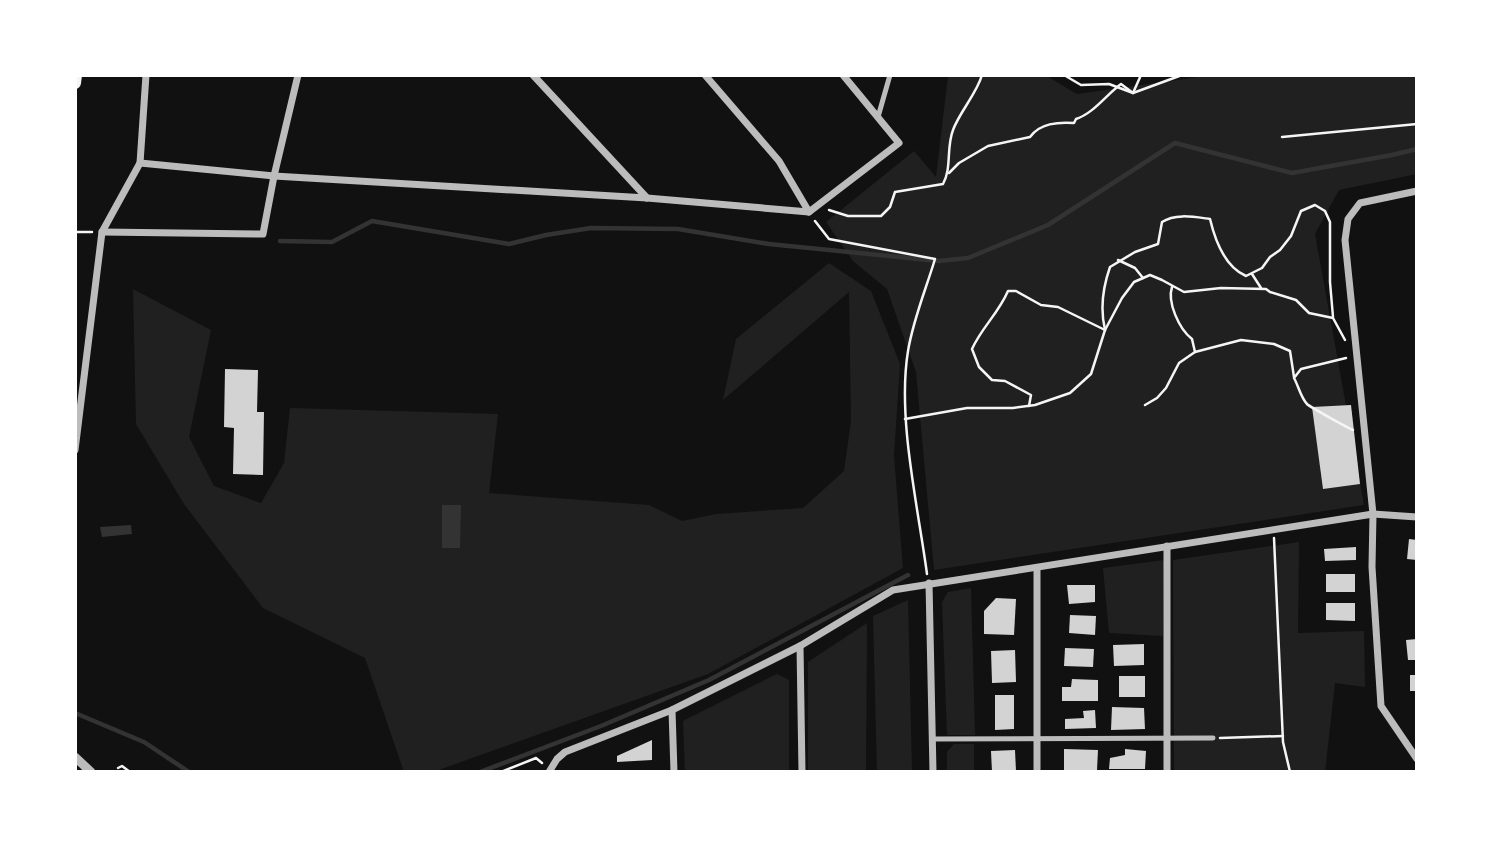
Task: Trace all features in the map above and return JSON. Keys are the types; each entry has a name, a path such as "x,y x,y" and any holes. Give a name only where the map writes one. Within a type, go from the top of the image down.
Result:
{"highway":[{"path":"75,83 76,75"}],"street":[{"path":"75,450 102,232 140,163 146,75"},
{"path":"102,232 263,234 299,75"},
{"path":"533,75 647,198"},
{"path":"705,75 779,161 809,212"},
{"path":"140,163 274,176 647,198 809,212 899,143 843,75"},
{"path":"878,117 890,75"},
{"path":"1417,191 1360,204 1348,219 1345,240 1373,514 1372,567 1381,706 1417,759"},
{"path":"549,770 565,752 672,710 800,646 893,590 1373,514 1417,517"},
{"path":"1167,546 1167,772"},
{"path":"1037,568 1037,772"},
{"path":"929,583 933,772"},
{"path":"800,646 802,772"},
{"path":"672,710 674,772"},
{"path":"932,739 1213,738"},
{"path":"75,757 92,772"}],"path":[{"path":"949,173 949,149 954,128 982,75"},
{"path":"1064,75 1081,85 1109,84 1117,87"},
{"path":"1133,93 1141,75"},
{"path":"1133,93 1182,75"},
{"path":"821,203 830,212 848,216 881,216 890,207 895,192 943,184 949,173 988,146 1030,137 1037,128 1044,126 1074,123 1103,102 1108,93 1121,84 1133,93"},
{"path":"1283,137 1417,124"},
{"path":"1105,330 1102,317 1104,284 1110,267 1118,260 1158,244 1162,222 1168,218 1210,219 1217,245 1239,273 1246,276 1262,268 1291,236 1301,211 1315,205 1325,211 1330,222 1333,318 1346,344"},
{"path":"809,212 829,239 935,259 908,350 905,419 929,583"},
{"path":"77,232 102,232"},
{"path":"1118,260 1135,268 1143,278"},
{"path":"1252,274 1261,288"},
{"path":"905,419 967,408 1029,406 1064,395 1083,384 1091,374 1105,330 1122,298 1135,282 1150,275 1184,292 1261,288 1296,300 1310,313 1333,318"},
{"path":"1172,287 1170,301 1186,334 1192,339 1195,352"},
{"path":"1029,406 1031,395 1005,381 992,380 979,367 972,349 979,333 1000,309 1007,291 1016,291 1041,305 1058,307 1105,330"},
{"path":"1145,405 1157,398 1166,388 1179,363 1195,352 1241,340 1274,344 1290,351 1294,378 1307,405 1353,429"},
{"path":"1294,378 1301,369 1338,358 1354,358"},
{"path":"1274,531 1283,736 1290,772"},
{"path":"1213,738 1283,736"},
{"path":"501,772 536,758 549,770"},
{"path":"118,768 122,766 130,772"}],"shaded area":[{"path":"1045,75 1077,94 1213,75 1417,75 1417,174 1339,190 1315,234 1364,505 934,570 916,372 887,289 853,261 826,222 914,151 936,177 948,76"},
{"path":"829,263 871,291 900,364 894,456 903,568 708,674 433,772 404,772 365,658 263,608 184,504 136,424 133,289 211,330 189,437 214,486 261,503 284,463 290,408 498,414 489,493 649,505 682,521 716,514 803,508 844,471 851,421 849,292 723,400 736,339"},
{"path":"442,505 461,505 460,548 442,548"},
{"path":"131,525 132,534 102,537 100,527"},
{"path":"1299,542 1298,633 1364,631 1365,687 1335,683 1325,772 1174,772 1173,560"},
{"path":"1164,560 1163,636 1109,633 1103,568"},
{"path":"971,588 975,735 947,735 942,602 948,592"},
{"path":"908,600 912,772 877,772 873,616"},
{"path":"867,623 866,772 808,772 808,662"},
{"path":"777,674 789,680 789,772 685,772 683,721"},
{"path":"954,744 974,744 974,772 947,772 947,752"}],"building":[{"path":"225,369 258,370 257,412 264,412 263,475 233,474 234,428 224,427"},
{"path":"1351,405 1360,484 1323,489 1312,407"},
{"path":"1409,539 1417,540 1417,560 1407,559"},
{"path":"1356,547 1356,560 1325,561 1324,549"},
{"path":"1326,574 1355,574 1355,592 1326,592"},
{"path":"1067,585 1095,585 1095,602 1069,604"},
{"path":"996,598 1016,599 1014,635 984,634 984,611"},
{"path":"1326,603 1355,603 1355,621 1326,620"},
{"path":"1070,615 1096,616 1095,635 1069,633"},
{"path":"1417,639 1417,660 1408,660 1406,640"},
{"path":"1144,644 1144,665 1114,666 1113,645"},
{"path":"1065,648 1094,649 1093,667 1064,666"},
{"path":"1015,650 1016,682 992,683 991,651"},
{"path":"1410,675 1417,675 1417,691 1410,691"},
{"path":"1119,676 1145,676 1145,697 1119,697"},
{"path":"1072,679 1098,680 1098,701 1062,701 1062,687 1071,687"},
{"path":"995,695 1014,695 1014,729 995,730"},
{"path":"1112,707 1144,708 1145,729 1111,730"},
{"path":"1095,710 1096,728 1065,729 1065,719 1084,718 1083,711"},
{"path":"652,740 652,760 617,762 617,756"},
{"path":"1064,749 1098,750 1097,770 1064,770"},
{"path":"1125,749 1146,751 1145,769 1109,769 1110,758 1125,755"},
{"path":"1015,750 1016,771 992,772 991,751"}],"waterway":[{"path":"280,241 332,242 372,221 509,244 591,228 678,229 769,244 939,261 968,258 1048,225 1175,143 1292,173 1417,149"},
{"path":"480,772 601,726 709,680 908,575"},
{"path":"75,713 144,742 189,772"}]}
